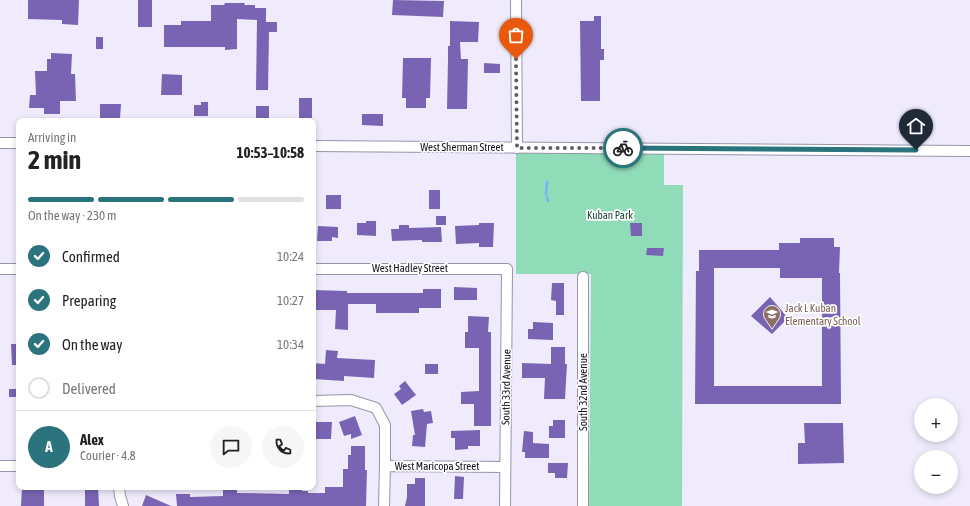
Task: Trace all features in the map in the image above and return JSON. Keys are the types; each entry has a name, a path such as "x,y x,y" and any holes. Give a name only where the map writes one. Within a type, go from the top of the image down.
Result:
{"street":[{"path":"516,0 517,148"},
{"path":"0,143 16,143"},
{"name":"West Sherman Street","path":"316,146 970,151"},
{"name":"West Hadley Street","path":"316,269 507,268"},
{"name":"South 33rd Avenue","path":"505,506 507,268"},
{"path":"0,269 16,269"},
{"name":"South 32nd Avenue","path":"583,277 583,506"},
{"path":"316,401 351,400 376,408 385,425 385,466"},
{"path":"0,466 16,466"},
{"name":"West Maricopa Street","path":"384,506 385,466 505,466"},
{"path":"119,490 123,506"}],"green space":[{"name":"Kuban Park","path":"516,152 664,153 664,185 683,185 682,506 589,506 591,274 516,274"}],"building":[{"path":"28,0 79,0 78,25 62,24 62,20 28,19"},
{"path":"138,0 152,0 152,27 138,27"},
{"path":"393,0 444,1 443,17 392,15"},
{"path":"225,3 245,3 244,5 255,5 255,8 266,8 266,22 277,22 277,32 269,32 268,90 256,90 257,20 237,19 237,49 225,50 225,47 164,47 164,25 181,25 181,21 211,21 211,5 224,5"},
{"path":"594,16 601,16 601,49 604,49 604,60 600,60 600,101 581,101 580,21 594,21"},
{"path":"450,21 479,22 478,42 460,42 461,59 468,59 467,109 447,109"},
{"path":"96,37 103,37 103,49 96,49"},
{"path":"51,53 72,54 71,74 75,74 76,101 60,101 60,114 44,114 44,108 29,108 30,95 36,95 35,71 47,71 47,59 51,59"},
{"path":"403,58 431,58 430,98 426,98 426,108 406,108 406,98 402,98"},
{"path":"484,63 500,64 500,73 484,73"},
{"path":"162,74 182,75 182,95 161,95"},
{"path":"299,98 312,98 312,118 299,118"},
{"path":"201,102 208,102 208,116 194,116 194,105 201,105"},
{"path":"100,104 121,104 120,118 100,118"},
{"path":"256,106 269,106 269,118 256,118"},
{"path":"362,114 383,114 383,126 362,125"},
{"path":"429,190 440,190 440,209 429,209"},
{"path":"326,195 341,195 341,209 326,209"},
{"path":"436,216 446,216 446,225 436,225"},
{"path":"366,221 376,221 376,236 357,235 357,223 366,223"},
{"path":"479,223 494,223 493,247 479,247 479,243 456,244 455,226 479,225"},
{"path":"630,223 642,223 642,236 631,236"},
{"path":"399,225 409,225 409,228 441,227 442,242 422,242 422,240 392,241 391,229 399,229"},
{"path":"318,226 338,227 338,238 332,237 332,241 317,241"},
{"path":"800,238 834,238 834,247 840,247 841,404 695,404 696,271 699,271 699,250 779,250 779,243 800,243","holes":["714,268 780,268 780,278 822,278 822,386 714,386"]},
{"path":"647,248 664,248 663,256 646,255"},
{"path":"552,283 564,283 564,315 556,315 556,301 551,300"},
{"path":"454,287 477,288 477,300 454,300"},
{"path":"423,289 441,289 441,308 419,308 419,313 376,313 376,304 348,304 348,330 335,329 336,310 316,310 316,290 347,291 347,293 423,293"},
{"path":"770,297 788,318 772,334 751,316"},
{"path":"468,316 489,317 488,332 491,332 491,426 474,426 474,404 461,404 461,392 479,391 479,348 465,348 465,332 468,332"},
{"path":"533,322 553,323 553,340 528,339 528,329 533,329"},
{"path":"11,344 16,344 16,365 12,365"},
{"path":"551,347 565,347 565,364 567,364 565,399 544,399 545,378 522,378 522,363 551,364"},
{"path":"326,350 338,351 337,358 375,360 374,378 344,376 344,381 316,379 316,363 325,364"},
{"path":"425,364 438,364 438,374 425,374"},
{"path":"405,381 416,395 402,405 394,394 401,389 399,386"},
{"path":"9,389 16,389 16,397 9,397"},
{"path":"423,409 424,412 431,411 433,423 427,424 425,447 412,446 413,435 415,435 411,411"},
{"path":"355,416 362,435 351,439 351,434 344,436 339,422"},
{"path":"553,420 565,420 565,438 549,438 549,426 553,426"},
{"path":"316,422 332,422 331,439 316,439"},
{"path":"804,423 843,423 844,463 798,464 798,443 805,443"},
{"path":"480,430 480,446 468,446 468,449 455,450 455,438 451,438 451,431"},
{"path":"524,431 533,432 533,443 549,444 549,458 525,458 525,452 522,452"},
{"path":"351,446 365,446 365,470 367,470 366,506 177,506 176,494 190,494 190,497 223,496 223,490 237,490 237,493 289,494 289,490 302,490 308,491 308,493 325,493 325,487 343,487 343,469 348,469 348,455 351,455"},
{"path":"548,463 568,463 567,478 555,478 555,473 548,473"},
{"path":"455,476 464,477 463,499 454,499"},
{"path":"415,478 425,478 425,506 405,506 407,484 415,484"},
{"path":"22,490 44,490 44,506 21,506"},
{"path":"85,490 98,490 99,506 85,506"},
{"path":"146,495 171,506 142,506"}],"waterway":[{"path":"546,194 547,182"},
{"path":"547,197 548,201"}],"way so far":[{"path":"516,59 517,148 623,148"}],"place":[{"name":"Jack L Kuban Elementary School","path":"772,329"}],"route":[{"path":"623,148 916,150"}]}
